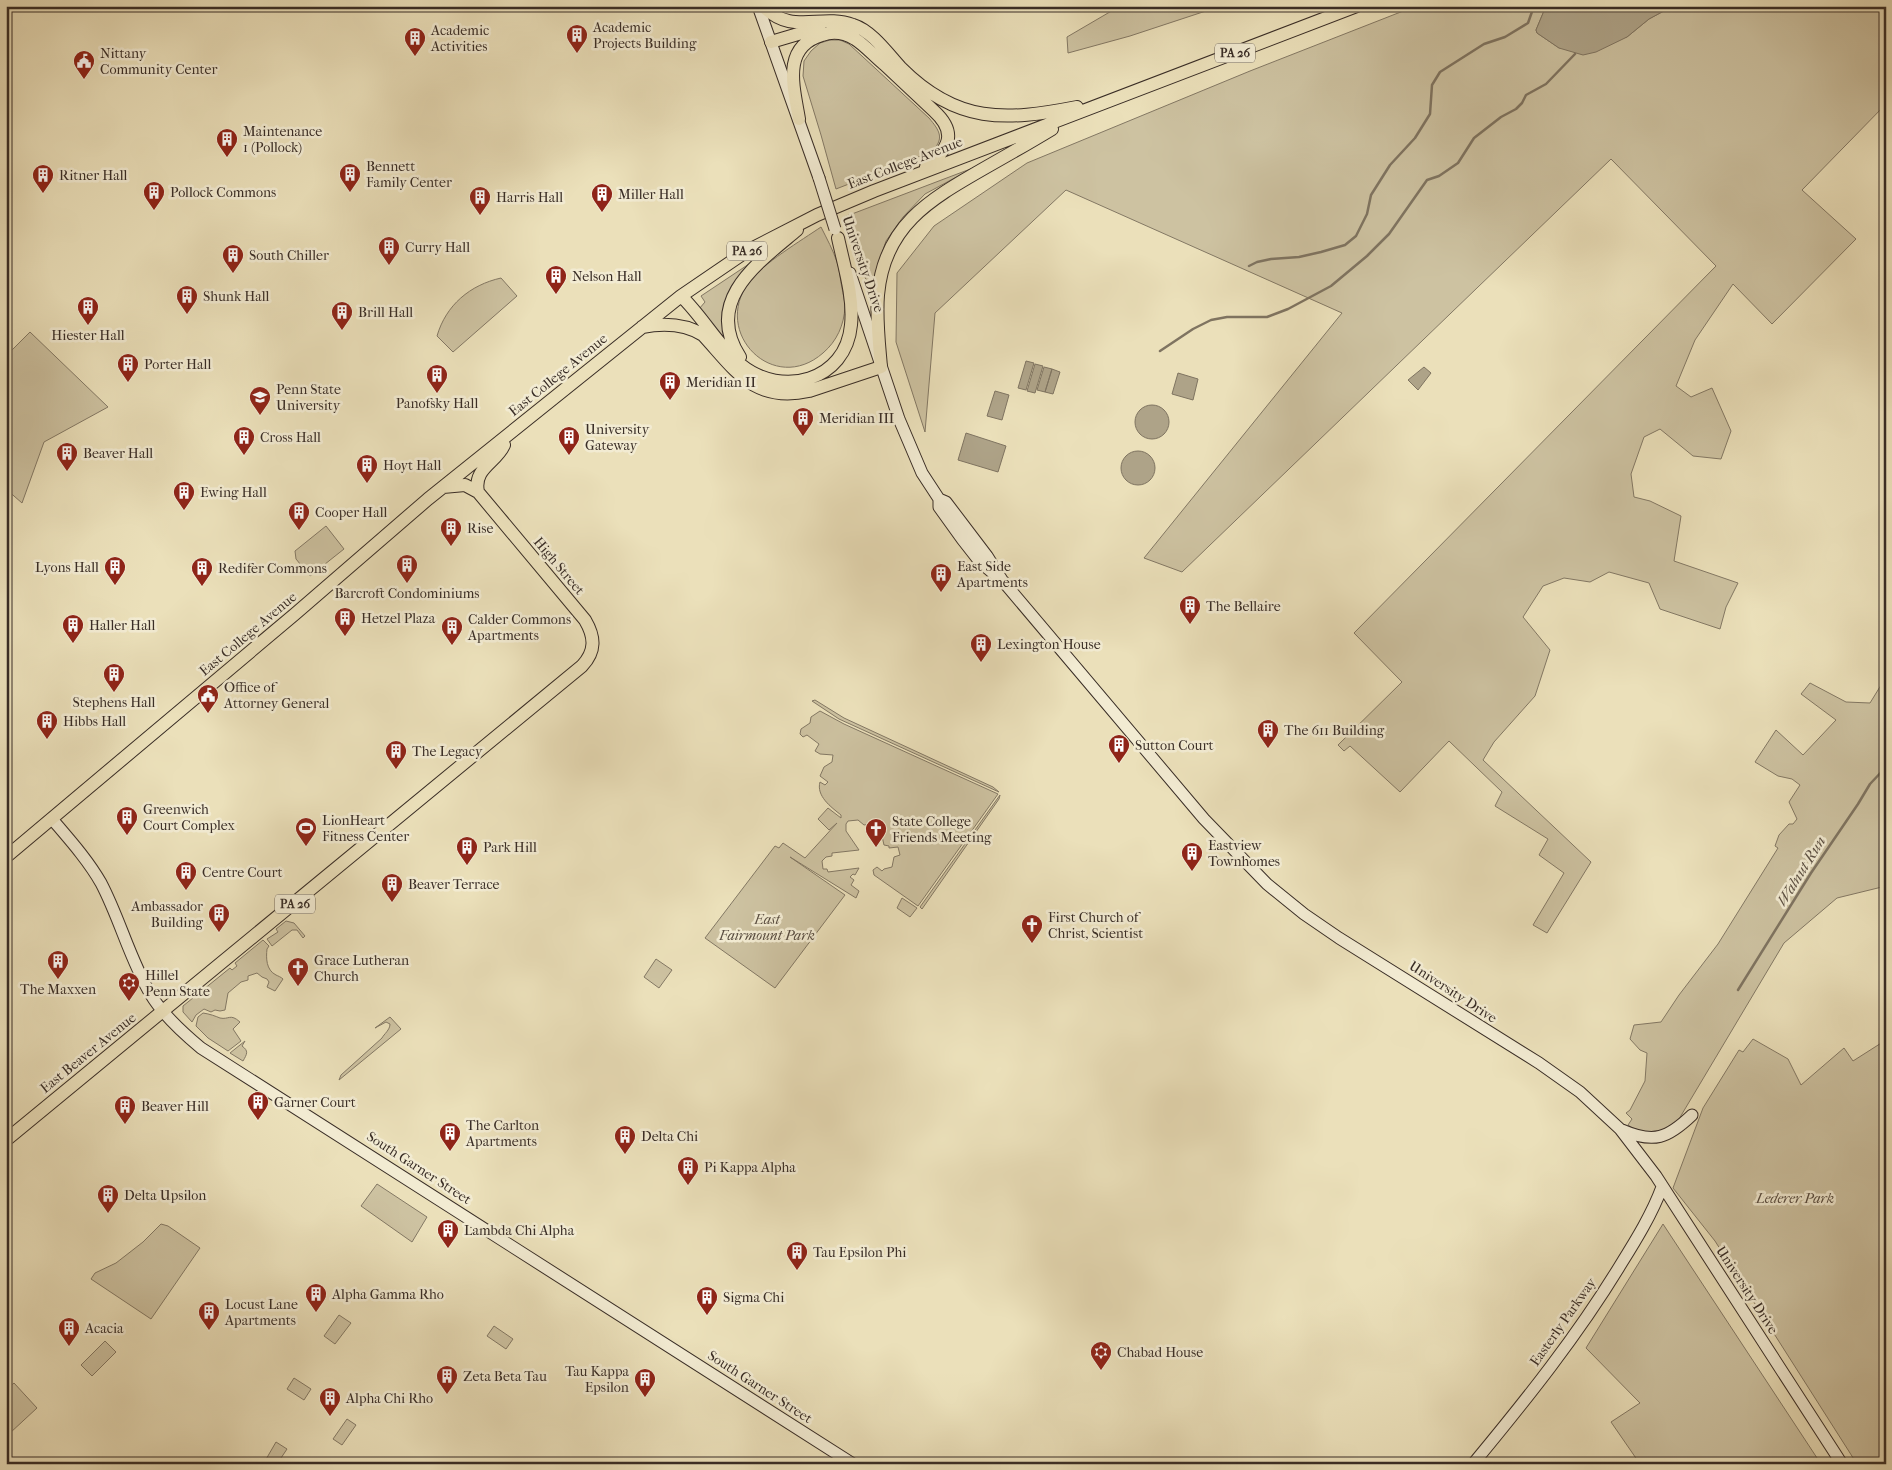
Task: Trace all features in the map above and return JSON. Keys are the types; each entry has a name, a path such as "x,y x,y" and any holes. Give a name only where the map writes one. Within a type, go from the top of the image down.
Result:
{"main road":[{"name":"University Drive","path":"758,6 799,119 881,367 914,454 922,473 939,499 939,507 962,539 980,562 1002,580 1204,819 1267,884 1304,914 1340,938 1563,1079 1598,1107 1620,1129 1640,1153 1842,1464"},
{"path":"763,6 784,21 803,23 843,22 859,27 909,76 927,90 959,109 994,116 1028,116 1112,100"},
{"name":"East College Avenue","path":"6,857 52,820 442,487 681,296 747,250 817,214 1357,6"},
{"path":"771,42 815,29 826,22"},
{"path":"799,119 792,83 794,65 799,52 807,42 825,34 838,33 853,38 934,110 947,127 948,140 946,148 939,157 918,174"},
{"path":"642,327 670,325 689,328 698,332 703,335 739,375 756,386 778,393 797,393 809,390 881,367 877,324 878,293 888,255 910,220 925,205 944,191 1087,110"},
{"path":"753,372 737,352 730,334 728,316 733,294 738,285 758,264 817,214"},
{"path":"681,296 695,309 734,358 753,372 777,381 799,382 823,372 832,365 842,353 851,327 852,315 837,234"},
{"name":"East College Avenue","path":"478,492 476,485 478,476 502,448 509,433"},
{"path":"442,487 465,485 478,492"},
{"name":"High Street","path":"478,492 586,620 591,630 594,644 589,657 582,666"},
{"name":"East Beaver Avenue","path":"6,1140 582,666"},
{"name":"South Garner Street","path":"52,820 85,859 100,883 144,982 163,1011 190,1038 212,1056 853,1464"},
{"path":"1620,1129 1639,1137 1659,1137 1675,1130 1692,1115"},
{"name":"Easterly Parkway","path":"1473,1464 1522,1406 1580,1327 1625,1257 1656,1203 1662,1187"}],"green space":[{"path":"1120,6 1221,6 1130,36 1068,53 1067,37"},
{"path":"1416,6 1546,6 1536,30 1537,33 1559,48 1627,37 1649,19 1673,6 1886,6 1886,104 1802,190 1856,239 1772,324 1733,284 1695,340 1676,386 1691,397 1712,388 1731,431 1721,459 1693,456 1660,429 1644,437 1631,474 1634,497 1650,501 1681,516 1674,561 1738,583 1726,607 1720,629 1660,609 1649,583 1609,572 1590,582 1564,578 1543,586 1523,617 1550,650 1535,696 1494,742 1483,760 1591,862 1547,933 1533,925 1564,873 1539,855 1548,839 1495,806 1502,792 1449,741 1400,792 1350,746 1344,751 1338,745 1402,682 1354,633 1716,266 1611,159 1182,572 1144,558 1342,313 1066,190 935,313 925,432 896,342 897,273 934,226 1027,163 1250,71"},
{"path":"840,40 849,44 929,118 939,135 938,143 931,152 836,189 803,76 804,61 811,51 820,43"},
{"path":"973,168 925,194 903,217 886,241 876,272 872,297 844,217"},
{"path":"821,227 839,268 845,305 841,326 836,338 828,348 804,364 785,367 768,363 753,353 743,338 738,321 739,301 755,275"},
{"path":"758,258 742,273 726,340 699,309 705,302 701,296"},
{"path":"501,278 517,296 453,352 437,336 446,315 470,291"},
{"path":"30,332 108,407 44,442 22,503 6,489 6,356"},
{"path":"326,526 344,549 310,576 296,559 295,551"},
{"path":"1886,677 1886,886 1837,898 1784,943 1679,1119 1667,1130 1658,1133 1641,1131 1628,1125 1632,1119 1626,1113 1630,1110 1645,1081 1647,1053 1640,1050 1630,1039 1634,1025 1661,1022 1718,944 1778,848 1775,846 1779,835 1789,824 1793,824 1797,819 1789,802 1800,785 1792,779 1778,776 1755,762 1776,730 1803,755 1836,720 1801,694 1810,683 1846,702 1870,703"},
{"path":"815,700 844,718 993,787 999,792 839,719 812,701"},
{"name":"East Fairmount Park","path":"820,711 844,724 998,794 918,906 874,875 873,870 877,867 882,871 892,867 894,857 900,855 898,847 889,848 889,846 884,845 879,823 864,825 858,820 848,821 846,831 859,850 832,853 832,856 826,857 822,861 823,869 827,869 828,872 859,868 855,875 853,874 850,877 854,880 851,885 859,891 856,898 790,857 845,895 775,988 705,938 775,846 779,848 783,843 805,858 837,823 829,830 818,819 828,808 841,818 841,815 822,796 819,787 820,782 825,785 828,782 820,776 824,767 832,762 833,755 820,754 815,751 819,744 807,735 803,737 800,734 801,729 810,723 811,717"},
{"path":"1000,795 999,799 922,909 920,907"},
{"path":"902,898 917,908 910,917 897,908"},
{"path":"286,921 294,923 305,936 303,938 297,930 292,930 272,946 267,939 278,932 276,929"},
{"path":"263,940 269,946 267,949 268,967 273,973 283,979 275,991 267,987 269,982 267,979 257,973 248,976 248,980 241,982 228,993 225,1010 211,1012 204,1009 196,1015 192,1022 183,1012 183,1006 230,968 232,970 237,966 235,963"},
{"path":"656,959 672,970 659,988 644,977"},
{"path":"203,1013 220,1018 232,1017 237,1019 240,1022 233,1029 241,1041 228,1051 208,1038 196,1026 198,1017"},
{"path":"390,1017 401,1029 339,1080 341,1075 382,1038 390,1024 386,1022 375,1028"},
{"name":"Lederer Park","path":"1753,1039 1788,1059 1801,1085 1844,1048 1853,1061 1886,1040 1886,1464 1857,1464 1715,1241 1673,1188 1703,1108 1739,1050 1743,1052"},
{"path":"245,1041 242,1046 246,1049 247,1053 243,1061 230,1053"},
{"path":"377,1184 427,1217 412,1242 361,1206"},
{"path":"161,1224 168,1226 200,1248 151,1319 91,1279 95,1273 116,1263 143,1242"},
{"path":"1663,1224 1821,1464 1640,1464 1611,1422 1640,1403 1586,1348"},
{"path":"339,1315 351,1323 335,1344 324,1336"},
{"path":"494,1326 513,1339 506,1349 487,1336"},
{"path":"105,1341 116,1352 92,1376 81,1365"},
{"path":"294,1378 311,1389 304,1400 287,1389"},
{"path":"14,1383 37,1408 10,1433 6,1429 6,1390"},
{"path":"347,1419 356,1425 342,1445 333,1439"},
{"path":"276,1442 287,1449 277,1464 270,1464 265,1461"}],"shaded area":[{"path":"1546,6 1673,6 1649,19 1627,37 1596,52 1583,55 1559,48 1537,33 1536,30"},
{"path":"1026,361 1034,363 1026,390 1018,388"},
{"path":"1035,364 1043,366 1035,393 1027,391"},
{"path":"1044,367 1052,369 1045,392 1037,390"},
{"path":"1424,367 1431,373 1418,390 1408,380"},
{"path":"1052,369 1060,372 1053,394 1045,392"},
{"path":"1178,373 1198,379 1193,400 1172,394"},
{"path":"995,391 1009,395 1002,420 987,416"},
{"path":"1152,405 1159,406 1164,410 1168,415 1168,429 1164,434 1159,438 1152,439 1145,438 1140,434 1136,429 1135,422 1136,415 1140,410 1145,406"},
{"path":"966,433 1006,446 998,472 958,460"},
{"path":"1138,451 1145,452 1150,456 1154,461 1154,475 1150,480 1145,484 1138,485 1131,484 1126,480 1122,475 1121,468 1122,461 1126,456 1131,452"}],"waterway":[{"path":"1249,266 1271,259 1299,257 1321,252 1345,245 1356,236 1367,214 1371,195 1390,165 1415,138 1430,114 1432,85 1440,72 1484,44 1505,37 1528,23 1534,6"},
{"path":"1160,351 1193,329 1211,320 1227,317 1267,317 1288,309 1331,286 1367,256 1389,234 1427,180 1439,176 1458,163 1474,138 1501,117 1516,109 1526,95 1546,84 1575,54"},
{"name":"Walnut Run","path":"1738,990 1811,873 1870,784 1886,767"}],"place":[{"name":"Academic Projects Building","path":"577,54"},
{"name":"Academic Activities","path":"415,57"},
{"name":"Nittany Community Center","path":"84,80"},
{"name":"Maintenance 1 (Pollock)","path":"227,158"},
{"name":"Bennett Family Center","path":"350,193"},
{"name":"Ritner Hall","path":"43,194"},
{"name":"Pollock Commons","path":"154,211"},
{"name":"Miller Hall","path":"602,213"},
{"name":"Harris Hall","path":"480,216"},
{"name":"Curry Hall","path":"389,266"},
{"name":"South Chiller","path":"233,274"},
{"name":"Nelson Hall","path":"556,295"},
{"name":"Shunk Hall","path":"187,315"},
{"name":"Hiester Hall","path":"88,326"},
{"name":"Brill Hall","path":"342,331"},
{"name":"Porter Hall","path":"128,383"},
{"name":"Panofsky Hall","path":"437,394"},
{"name":"Meridian II","path":"670,401"},
{"name":"Penn State University","path":"260,416"},
{"name":"Meridian III","path":"803,437"},
{"name":"Cross Hall","path":"244,456"},
{"name":"University Gateway","path":"569,456"},
{"name":"Beaver Hall","path":"67,472"},
{"name":"Hoyt Hall","path":"367,484"},
{"name":"Ewing Hall","path":"184,511"},
{"name":"Cooper Hall","path":"299,531"},
{"name":"Rise","path":"451,547"},
{"name":"Barcroft Condominiums","path":"407,584"},
{"name":"Lyons Hall","path":"115,586"},
{"name":"Redifer Commons","path":"202,587"},
{"name":"East Side Apartments","path":"941,593"},
{"name":"The Bellaire","path":"1190,625"},
{"name":"Hetzel Plaza","path":"345,637"},
{"name":"Haller Hall","path":"73,644"},
{"name":"Calder Commons Apartments","path":"452,646"},
{"name":"Lexington House","path":"981,663"},
{"name":"Stephens Hall","path":"114,693"},
{"name":"Office of Attorney General","path":"208,714"},
{"name":"Hibbs Hall","path":"47,740"},
{"name":"The 611 Building","path":"1268,749"},
{"name":"Sutton Court","path":"1119,764"},
{"name":"The Legacy","path":"396,770"},
{"name":"Greenwich Court Complex","path":"127,836"},
{"name":"LionHeart Fitness Center","path":"306,847"},
{"name":"State College Friends Meeting","path":"876,848"},
{"name":"Park Hill","path":"467,866"},
{"name":"Eastview Townhomes","path":"1192,872"},
{"name":"Centre Court","path":"186,891"},
{"name":"Beaver Terrace","path":"392,903"},
{"name":"Ambassador Building","path":"219,933"},
{"name":"First Church of Christ, Scientist","path":"1032,944"},
{"name":"The Maxxen","path":"58,980"},
{"name":"Grace Lutheran Church","path":"298,987"},
{"name":"Hillel Penn State","path":"129,1002"},
{"name":"Garner Court","path":"258,1121"},
{"name":"Beaver Hill","path":"125,1125"},
{"name":"The Carlton Apartments","path":"450,1152"},
{"name":"Delta Chi","path":"625,1155"},
{"name":"Pi Kappa Alpha","path":"688,1186"},
{"name":"Delta Upsilon","path":"108,1214"},
{"name":"Lambda Chi Alpha","path":"448,1249"},
{"name":"Tau Epsilon Phi","path":"797,1271"},
{"name":"Alpha Gamma Rho","path":"316,1313"},
{"name":"Sigma Chi","path":"707,1316"},
{"name":"Locust Lane Apartments","path":"209,1331"},
{"name":"Acacia","path":"69,1347"},
{"name":"Chabad House","path":"1101,1371"},
{"name":"Zeta Beta Tau","path":"447,1395"},
{"name":"Tau Kappa Epsilon","path":"645,1398"},
{"name":"Alpha Chi Rho","path":"330,1417"}]}
